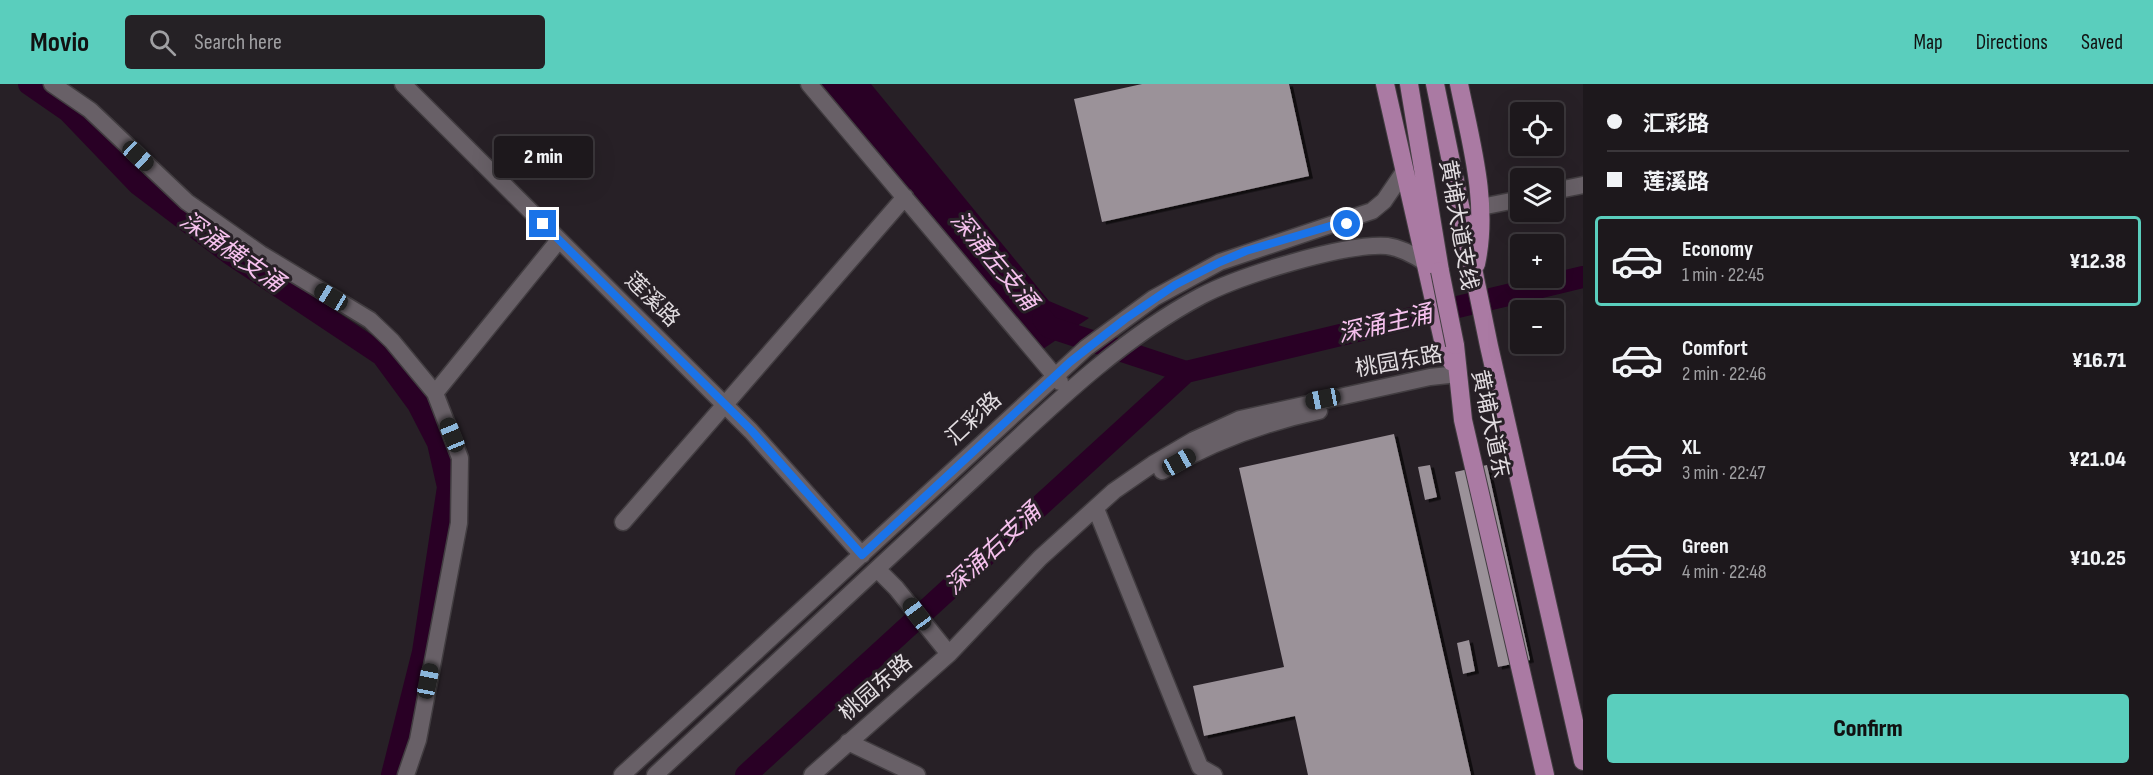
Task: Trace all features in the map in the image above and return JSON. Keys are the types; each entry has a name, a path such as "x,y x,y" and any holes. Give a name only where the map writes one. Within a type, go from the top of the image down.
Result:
{"main road":[{"path":"1385,84 1403,173 1432,268"},
{"name":"黄埔大道支线","path":"1409,84 1432,268 1458,374"},
{"name":"黄埔大道支线","path":"1435,84 1474,271"},
{"name":"黄埔大道东","path":"1459,84 1481,207 1481,242 1474,271 1583,761"},
{"name":"黄埔大道东","path":"1458,374 1463,420 1545,775"}],"street":[{"path":"52,84 90,110 187,202 261,254 370,320 392,341 435,393 460,458 459,523 418,740 406,775"},
{"name":"莲溪路","path":"403,84 724,404 862,555"},
{"path":"809,84 1068,392"},
{"name":"汇彩路","path":"622,775 1054,376 1125,319 1175,285 1220,262 1246,251 1340,223 1377,206 1403,173"},
{"path":"1564,190 1583,185"},
{"path":"622,522 904,197"},
{"path":"1481,207 1510,201"},
{"path":"1340,223 1355,225 1360,231 1360,240 1349,250"},
{"path":"435,393 559,240"},
{"name":"汇彩路","path":"655,775 1068,392 1143,333 1201,296 1234,281 1349,250 1383,246 1395,248 1432,268"},
{"name":"桃园东路","path":"812,775 949,654 1040,558 1114,491 1153,464 1194,440 1240,419 1419,379 1458,374"},
{"path":"1005,422 1019,437"},
{"path":"1096,509 1200,766 1214,775"},
{"path":"877,569 909,603 949,654"},
{"path":"848,742 917,775"}],"water":[{"path":"817,84 871,84 1049,301 1089,318 1040,351"}],"building":[{"path":"1142,84 1289,84 1309,176 1102,222 1074,99"},
{"path":"1394,434 1471,775 1308,775 1295,716 1204,736 1193,686 1284,667 1239,468"},
{"path":"1430,465 1437,497 1425,500 1418,467"},
{"path":"1487,465 1530,660 1498,667 1455,472"},
{"path":"1469,640 1475,671 1463,674 1457,643"}],"waterway":[{"name":"深涌横支涌","path":"29,84 68,111 138,184 229,253 382,355 418,404 438,443 448,487 423,652 392,775"},
{"name":"深涌右支涌","path":"746,775 1186,372 1583,277"},
{"name":"深涌左支涌","path":"1043,319 1049,327 1186,372"}],"route":[{"path":"543,224 751,430 862,555 1070,362 1139,309 1197,273 1246,251 1340,223 1347,224"}],"water label":[{"name":"深涌主涌","path":"1385,324"}]}
